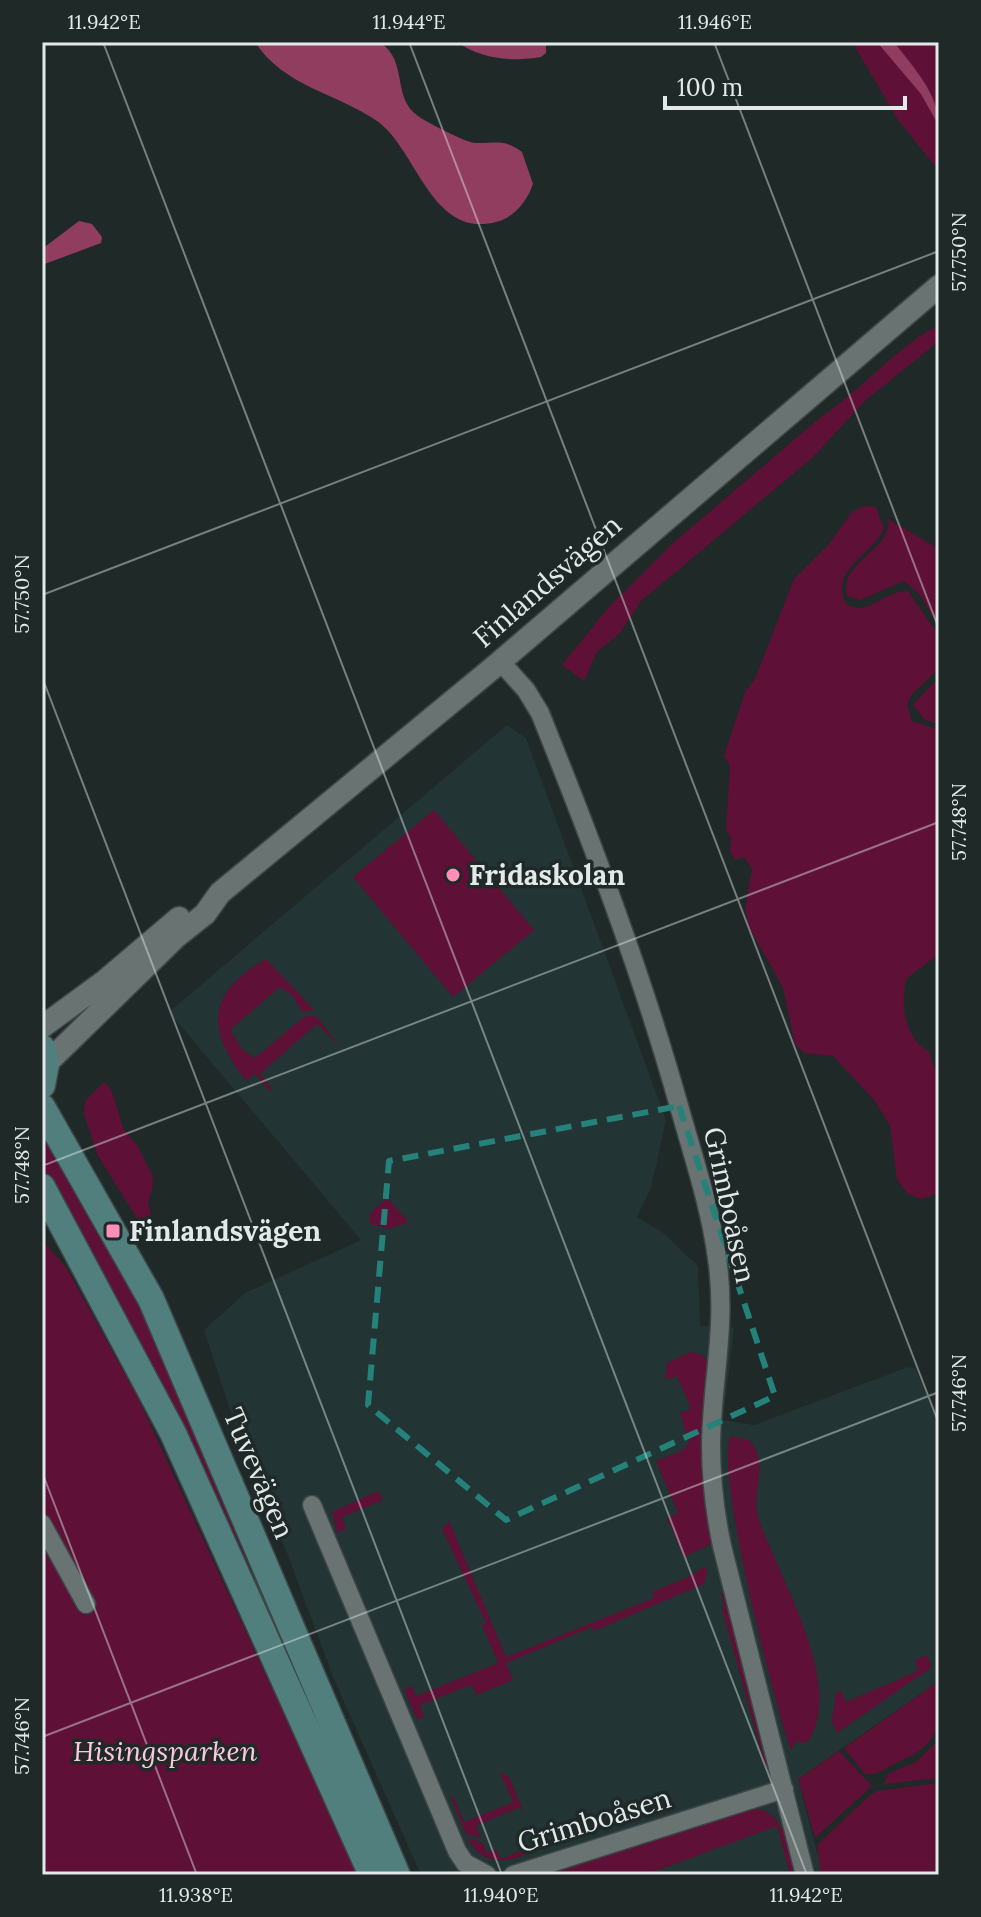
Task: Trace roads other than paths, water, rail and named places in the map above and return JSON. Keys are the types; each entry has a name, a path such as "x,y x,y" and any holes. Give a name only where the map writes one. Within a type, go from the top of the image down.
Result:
{"main road":[{"name":"Tuvevägen","path":"42,1107 151,1299 397,1875"},
{"path":"42,1187 173,1433 372,1875"}],"street":[{"name":"Finlandsvägen","path":"912,312 920,299 939,286"},
{"name":"Finlandsvägen","path":"43,1066 159,957 176,937 205,914 220,893 500,661 811,392 912,312 939,299"},
{"name":"Grimboåsen","path":"500,661 540,713 614,901 662,1046 704,1197 718,1258 723,1319 711,1446 713,1497 722,1546 805,1875"},
{"name":"Finlandsvägen","path":"42,1027 106,980 195,904 220,893"},
{"name":"Grimboåsen","path":"312,1505 457,1851 465,1863 487,1875"},
{"path":"42,1524 86,1604"},
{"name":"Grimboåsen","path":"513,1875 784,1789"}],"place":[{"name":"Fridaskolan","path":"453,875"},
{"name":"Finlandsvägen","path":"113,1231"}],"park label":[{"name":"Hisingsparken","path":"165,1751"}]}
